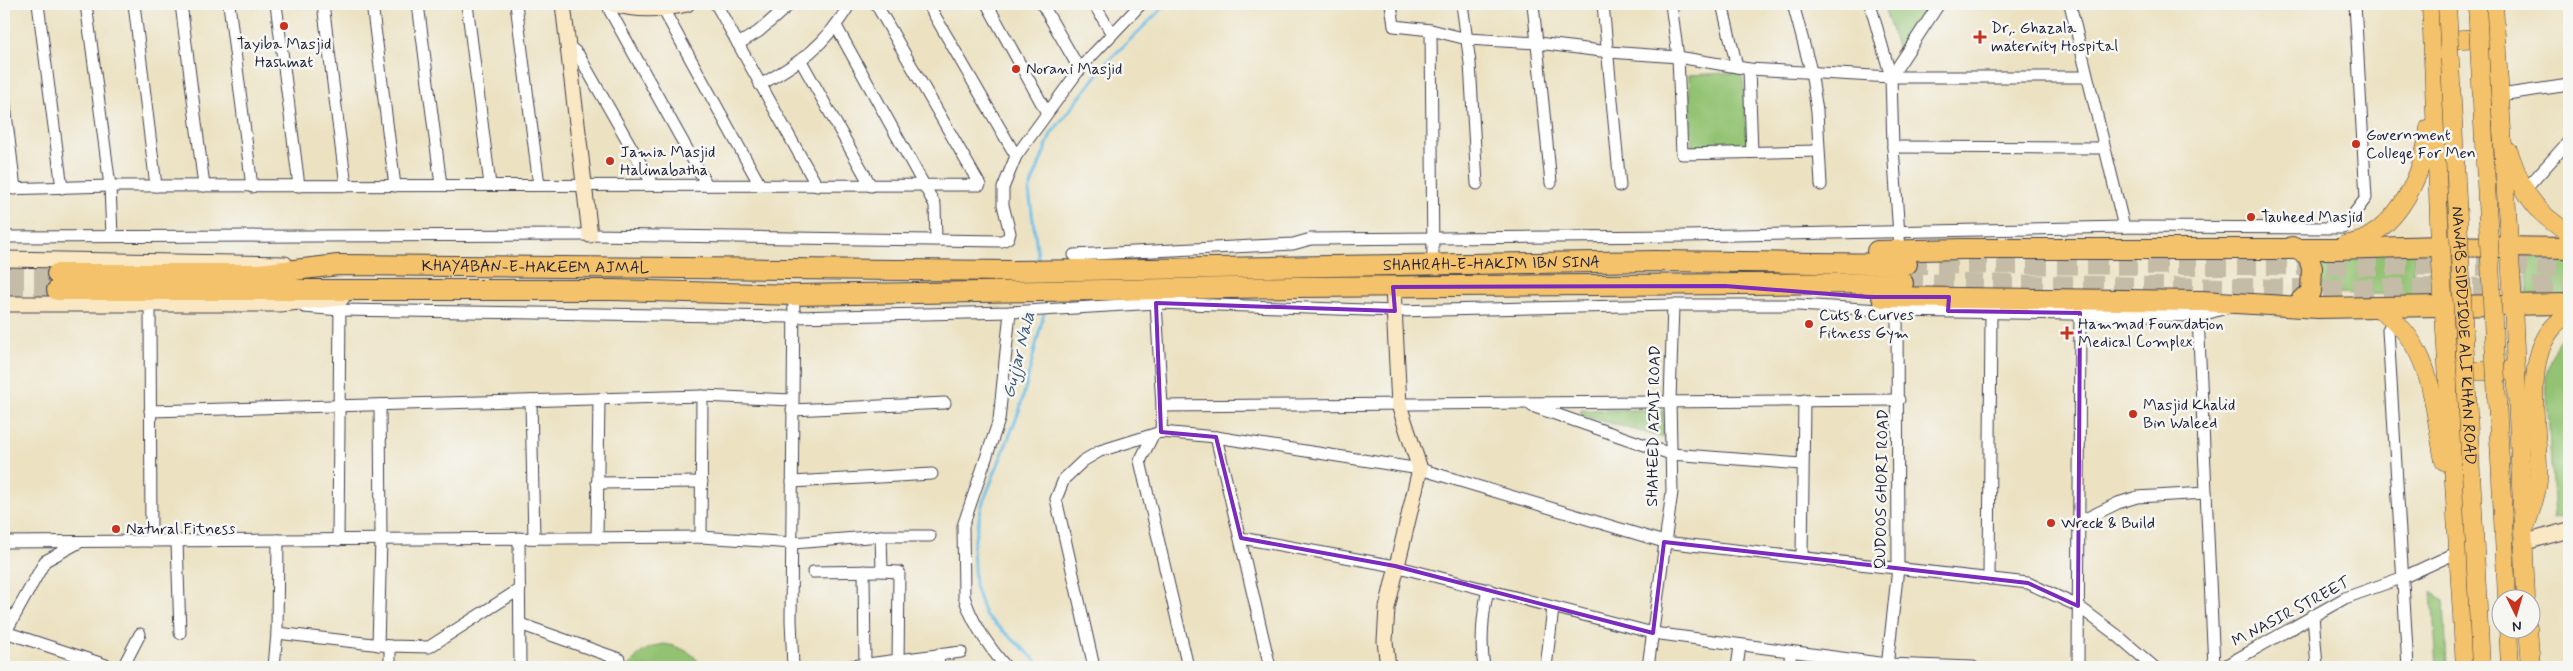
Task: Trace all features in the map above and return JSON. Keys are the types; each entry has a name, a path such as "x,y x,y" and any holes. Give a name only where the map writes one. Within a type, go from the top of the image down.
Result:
{"highway":[{"path":"1902,257 2292,247 2335,249 2440,246 2569,248"},
{"path":"2292,247 2308,255 2312,268 2312,292 2296,306"},
{"name":"SHAHRAH-E-HAKIM IBN SINA","path":"1015,271 1075,262 1433,264 1902,257"},
{"name":"SHAHRAH-E-HAKIM IBN SINA","path":"1008,290 1725,286 1902,257"},
{"name":"KHAYABAN-E-HAKEEM AJMAL","path":"1008,290 794,295 613,290 327,288 57,282 260,274 338,265 1015,271"},
{"path":"1725,286 1948,304 2243,303 2376,307 2569,304"}],"main road":[{"path":"2431,4 2436,81 2443,306 2465,667"},
{"name":"NAWAB SIDDIQUE ALI KHAN ROAD","path":"2448,4 2481,667"},
{"name":"NAWAB SIDDIQUE ALI KHAN ROAD","path":"2477,4 2506,588"},
{"path":"2494,4 2500,125 2513,304 2525,588"},
{"path":"2433,41 2496,36"},
{"path":"2335,249 2369,237 2387,223 2408,196 2420,171 2427,145 2436,81"},
{"path":"2500,125 2524,191 2553,224 2569,233"},
{"path":"2376,307 2394,318 2419,351 2426,371 2456,525"},
{"path":"2522,543 2538,482 2534,381 2537,361 2541,348 2554,328 2569,315"},
{"path":"2448,371 2515,371"},
{"path":"2509,638 2510,667"},
{"path":"2529,638 2531,667"}],"street":[{"path":"38,4 62,188"},
{"path":"86,4 110,186 112,236"},
{"path":"134,4 156,186"},
{"path":"181,4 204,186"},
{"path":"229,4 252,186"},
{"path":"276,4 299,186"},
{"path":"323,4 346,186"},
{"path":"372,4 395,186"},
{"path":"418,4 441,186"},
{"path":"467,4 490,185"},
{"path":"516,4 538,185"},
{"path":"563,4 590,235"},
{"path":"608,4 610,11 707,185"},
{"path":"613,4 631,9 663,9 687,4"},
{"path":"716,4 817,186"},
{"path":"738,44 758,32 790,4"},
{"path":"760,86 801,61 836,26 850,4"},
{"path":"4,98 9,189 110,186 980,185 876,4"},
{"path":"928,4 1016,156"},
{"path":"987,4 1047,113"},
{"path":"1042,4 1080,70"},
{"path":"1094,4 1112,34"},
{"path":"4,237 590,235 983,241 1008,238 1010,233 1003,205 1002,188 1016,156 1080,70 1141,4"},
{"path":"1392,4 1394,26 1431,30 1467,39 1538,43 1609,52 1678,57 1750,69 1891,77 2086,78"},
{"path":"1462,4 1467,39 1477,184"},
{"path":"1533,4 1551,183"},
{"path":"1603,4 1609,52 1620,186"},
{"path":"1671,4 1678,57 1682,154 1818,151"},
{"path":"1722,4 1738,67"},
{"path":"1793,4 1811,71 1817,110 1821,186"},
{"path":"1870,4 1891,77 1893,147 1902,257"},
{"path":"1891,77 1939,4"},
{"path":"2070,4 2086,78 2124,227"},
{"path":"1075,262 1293,244 1311,239 1434,237 1902,257 2124,227 2332,230 2343,228 2350,222 2366,198 2355,4"},
{"path":"663,9 760,186"},
{"path":"836,26 935,205 936,239"},
{"path":"1431,30 1433,264"},
{"path":"568,45 578,54 653,185"},
{"path":"801,61 871,186"},
{"path":"1750,69 1752,152"},
{"path":"2500,95 2569,85"},
{"path":"2524,191 2569,141"},
{"path":"1893,147 2104,148"},
{"path":"4,259 338,265"},
{"path":"1388,667 1384,641 1386,616 1395,566 1420,468 1398,405 1393,287"},
{"path":"340,304 472,295 493,290"},
{"path":"793,667 791,620 794,295"},
{"path":"1156,303 1162,406 1157,434 1140,461 1188,667"},
{"path":"4,304 340,304 794,317 1010,312 1156,303 1395,311 1673,305 1798,305 1897,311 1948,304 1991,312 2198,316 2243,303"},
{"path":"150,304 151,541"},
{"path":"338,540 340,304"},
{"name":"SHAHEED AZMI ROAD","path":"1648,667 1672,492 1670,401 1673,305"},
{"name":"QUDOOS GHORI ROAD","path":"1887,665 1898,568 1899,400 1897,311"},
{"path":"1006,667 995,654 966,600 963,526 999,420 1010,312"},
{"path":"1989,578 1991,312"},
{"path":"2078,667 2080,313"},
{"path":"2198,316 2214,667"},
{"path":"2394,318 2388,330 2408,667"},
{"path":"150,412 702,396 792,405 945,403"},
{"path":"701,537 702,396"},
{"path":"596,538 599,399"},
{"path":"1802,558 1804,400"},
{"path":"1162,406 1899,400"},
{"path":"531,401 534,538"},
{"path":"1524,404 1671,454 1802,464"},
{"path":"380,405 384,646 390,667"},
{"path":"1094,667 1056,499 1064,479 1082,461 1100,451 1157,434 1216,437 1420,468 1664,542 2028,583 2078,606 2118,636 2154,667"},
{"path":"1216,437 1270,667"},
{"path":"792,482 932,474"},
{"path":"597,483 702,482"},
{"path":"2079,522 2137,497 2206,493"},
{"path":"2522,543 2569,530"},
{"path":"881,536 882,571"},
{"path":"4,542 701,537 793,543 881,536 930,536"},
{"path":"519,538 520,667"},
{"path":"1241,538 1395,566 1653,633 1887,665 1973,667"},
{"path":"177,540 180,633"},
{"path":"274,667 277,634 278,540"},
{"path":"82,541 45,561 4,634 112,667"},
{"path":"32,542 45,561"},
{"name":"M NASIR STREET","path":"2223,667 2345,598 2404,577 2458,552"},
{"path":"864,571 865,665"},
{"path":"813,572 899,572 898,663"},
{"path":"277,634 384,646 430,647 520,589"},
{"path":"1484,667 1480,644 1481,619 1488,590"},
{"path":"1546,667 1553,608"},
{"path":"2313,615 2317,667"},
{"path":"520,624 619,659"},
{"path":"123,667 140,634"},
{"path":"1737,667 1740,646"},
{"path":"844,667 898,663 939,654 962,652"},
{"path":"1789,667 1791,652"},
{"path":"938,667 939,654"}],"highlighted area":[{"path":"1725,286 1868,297 1949,297 1948,311 2080,313 2078,606 2028,583 1664,542 1653,633 1395,566 1241,538 1216,437 1161,432 1156,303 1395,311 1393,287"}],"green space":[{"path":"1883,4 1932,4 1900,56"},
{"path":"1743,72 1747,147 1692,149 1689,75"},
{"path":"2416,253 2413,269 2417,295 2321,293 2319,257"},
{"path":"2527,257 2569,261 2569,296 2526,295 2529,280 2524,259"},
{"path":"2569,325 2569,516 2554,519 2546,379 2556,342"},
{"path":"1581,410 1663,410 1664,438 1581,415"},
{"path":"2432,592 2444,600 2447,667 2437,667"},
{"path":"664,644 691,654 701,667 629,667 635,658 644,651"}],"waterway":[{"name":"Gujjar Nala","path":"1039,263 1029,191 1051,134 1108,61 1167,4"},
{"name":"Gujjar Nala","path":"1042,667 985,615 975,586 973,548 982,505 1020,409 1044,313"}],"tunnel":[{"path":"1907,264 2569,266"},
{"path":"4,274 57,274"},
{"path":"1903,283 2295,289 2569,287"},
{"path":"4,290 57,290"}],"place":[{"name":"Tayiba Masjid Hashmat","path":"284,26"},
{"name":"Dr,. Ghazala maternity Hospital","path":"1980,37"},
{"name":"Norani Masjid","path":"1016,69"},
{"name":"Government College For Men","path":"2356,144"},
{"name":"Jamia Masjid Halimabatha","path":"610,161"},
{"name":"Tauheed Masjid","path":"2251,217"},
{"name":"Cuts & Curves Fitness Gym","path":"1809,324"},
{"name":"Hammad Foundation Medical Complex","path":"2067,333"},
{"name":"Masjid Khalid Bin Waleed","path":"2133,414"},
{"name":"Wreck & Build","path":"2051,523"},
{"name":"Natural Fitness","path":"116,529"}]}
